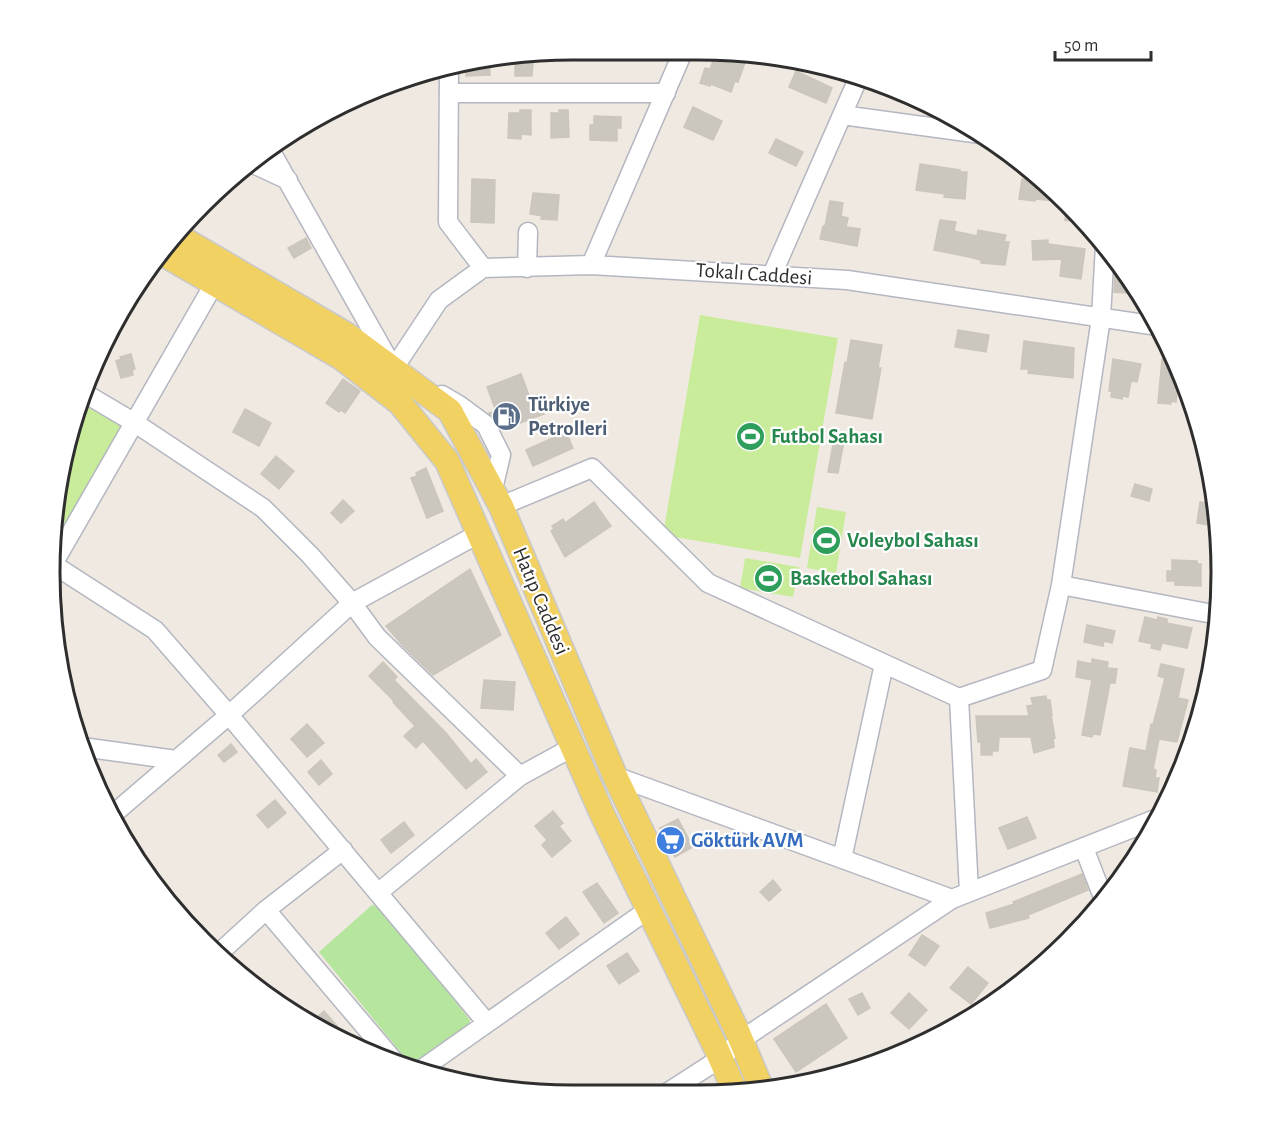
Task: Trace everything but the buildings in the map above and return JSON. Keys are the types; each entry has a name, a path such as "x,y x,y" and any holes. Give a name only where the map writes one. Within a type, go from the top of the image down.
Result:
{"main road":[{"name":"Hatıp Caddesi","path":"183,239 347,335 387,377 400,403 447,461 603,816 732,1084"},
{"name":"Hatıp Caddesi","path":"169,257 342,358 387,377 450,411 497,498 615,776 759,1082"}],"street":[{"path":"591,265 680,60"},
{"path":"274,156 387,377 439,300 483,268 448,222 449,75"},
{"path":"772,275 855,85"},
{"path":"449,93 666,93"},
{"path":"842,115 956,129"},
{"path":"260,167 288,180"},
{"path":"527,268 528,232"},
{"path":"497,498 592,468 708,583 959,698 1042,670 1061,585 1101,318 1104,260"},
{"name":"Tokalı Caddesi","path":"483,268 591,265 847,280 1146,324"},
{"path":"61,548 214,284"},
{"path":"91,397 135,423 263,508 310,555 352,603 377,637 520,776"},
{"path":"119,809 229,715 352,603 480,533"},
{"path":"60,568 155,630 379,892 487,1023"},
{"path":"1061,585 1209,613"},
{"path":"842,859 884,664"},
{"path":"959,698 961,896"},
{"path":"379,892 520,776 573,747"},
{"path":"91,748 176,760"},
{"path":"615,776 842,859 961,896"},
{"path":"679,1085 721,1058 741,1040 961,896 1145,823"},
{"path":"1084,848 1100,890"},
{"path":"224,948 266,910 343,850"},
{"path":"428,1064 649,909"},
{"path":"266,910 384,1049"}],"green space":[{"name":"Futbol Sahası","path":"700,315 838,338 800,558 663,535"},
{"path":"88,406 123,425 61,534 70,473"},
{"name":"Voleybol Sahası","path":"817,507 846,512 836,573 807,568"},
{"name":"Basketbol Sahası","path":"745,558 799,567 793,597 740,588"},
{"path":"372,905 380,907 470,1020 467,1031 422,1062 404,1056 319,952"}],"place":[{"name":"Türkiye Petrolleri","path":"507,416"},
{"name":"Futbol Sahası","path":"750,436"},
{"name":"Voleybol Sahası","path":"826,540"},
{"name":"Basketbol Sahası","path":"769,578"},
{"name":"Göktürk AVM","path":"670,840"}]}
